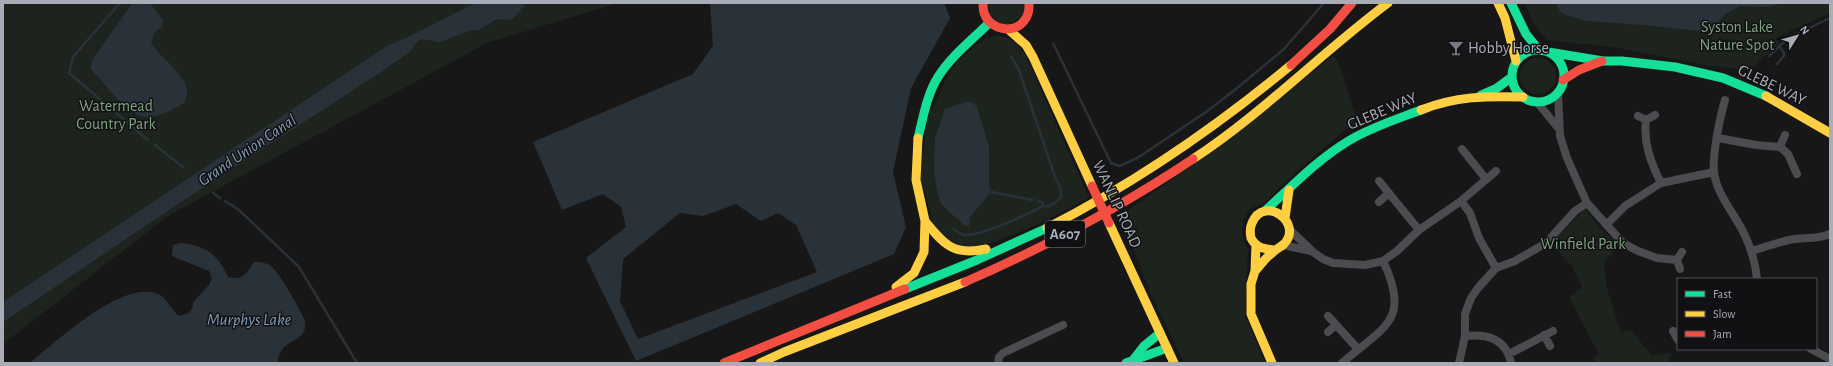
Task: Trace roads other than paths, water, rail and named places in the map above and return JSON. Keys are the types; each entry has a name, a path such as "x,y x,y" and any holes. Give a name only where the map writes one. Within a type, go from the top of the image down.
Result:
{"main road":[{"path":"983,3 985,16 989,23 997,28 1009,30 1024,22 1029,6"},
{"name":"A607","path":"724,363 778,338 953,270 1013,244 1113,192 1226,118 1294,62 1322,36 1352,3"},
{"name":"A607","path":"760,363 784,352 957,285 1032,251 1120,205 1235,130 1272,102 1336,45 1388,3"},
{"path":"1498,3 1505,18 1516,61 1512,77 1517,92 1523,97 1537,102 1552,97 1558,92 1563,80 1562,67 1548,52 1539,50 1530,51 1522,55 1516,61"},
{"path":"1511,3 1525,34 1531,44 1539,50"},
{"name":"WANLIP ROAD","path":"1029,6 1028,34 1033,57"},
{"path":"856,308 903,282 914,273 920,262 924,252 925,221 916,180 917,142 925,109 938,77 959,52 989,23"},
{"name":"WANLIP ROAD","path":"1009,30 1026,46 1033,57 1174,363"},
{"name":"GLEBE WAY","path":"1548,52 1603,61 1622,61 1675,67 1723,78 1758,91 1830,133"},
{"name":"GLEBE WAY","path":"1563,80 1579,70 1603,61"},
{"name":"GLEBE WAY","path":"1478,96 1497,88 1512,77"},
{"name":"GLEBE WAY","path":"1265,211 1319,162 1350,140 1368,131 1435,104 1478,96 1523,97"},
{"path":"1285,218 1289,190"},
{"path":"1255,271 1274,250 1283,245 1287,240 1289,229 1285,218 1280,213 1265,211 1257,215 1252,221 1250,229 1251,238 1261,249 1274,250"},
{"path":"925,221 937,238 945,245 964,253 1013,244"},
{"path":"1256,245 1255,271 1251,284 1251,314 1272,363"},
{"path":"1129,361 1160,333"},
{"path":"1129,361 1167,348"}],"street":[{"path":"1558,92 1559,129 1567,158 1587,203 1624,243 1638,251 1657,258 1677,260"},
{"path":"1725,100 1720,119 1714,156 1714,172 1719,189 1752,252 1757,278"},
{"path":"1537,102 1559,129"},
{"path":"1646,120 1655,115"},
{"path":"1638,116 1646,120"},
{"path":"1646,120 1645,136 1650,160 1661,183"},
{"path":"1780,147 1785,135"},
{"path":"1718,138 1756,145 1780,147 1788,154 1797,174"},
{"path":"1462,149 1486,179"},
{"path":"1289,229 1313,252 1323,259 1334,263 1365,265 1383,261 1397,251 1419,230 1461,201 1496,171"},
{"path":"1606,225 1625,206 1661,183 1714,172"},
{"path":"1379,181 1419,230"},
{"path":"1379,202 1389,193"},
{"path":"1461,201 1470,213 1479,238 1496,268"},
{"path":"1459,363 1465,336 1465,314 1471,298 1496,268 1515,261 1546,243 1575,211 1587,203"},
{"path":"1752,252 1776,243 1791,240 1816,239 1830,234"},
{"path":"1283,245 1313,252"},
{"path":"1677,260 1682,252"},
{"path":"1677,260 1680,269"},
{"path":"1342,363 1392,319 1396,306 1393,286 1383,261"},
{"path":"1328,316 1358,349"},
{"path":"998,363 999,357 1003,354 1063,325"},
{"path":"1328,332 1336,325"},
{"path":"1509,354 1553,331"},
{"path":"1673,331 1677,344"},
{"path":"1465,336 1481,335 1499,342 1509,354 1511,363"},
{"path":"1544,335 1550,346"},
{"path":"1813,350 1830,358"}],"water":[{"path":"134,3 150,3 163,20 162,27 154,33 151,44 182,77 187,91 185,102 163,114 156,116 144,117 125,106 91,69 92,60 131,5"},
{"name":"Grand Union Canal","path":"476,3 526,3 514,18 509,20 497,19 479,30 469,31 440,42 421,39 416,43 411,51 381,72 175,206 3,322 3,302 387,46"},
{"path":"710,3 944,3 950,18 911,88 893,172 906,227 894,254 636,361 586,258 626,227 621,207 603,194 562,210 533,142 693,74 713,46","holes":["736,204 761,221 778,213 796,225 817,272 638,339 620,301 623,259 680,213 703,216"]},
{"path":"1556,3 1784,3 1768,7 1740,6 1727,13 1712,27 1699,31 1587,21 1565,15 1560,11"},
{"path":"966,102 972,102 977,107 989,147 989,184 991,192 970,217 969,226 965,226 941,204 934,171 935,138 945,109"},
{"name":"Murphys Lake","path":"180,243 197,246 210,252 220,262 228,277 237,278 244,276 254,262 262,262 267,264 278,274 298,307 305,326 303,333 299,337 282,349 279,363 30,363 90,315 126,296 143,292 158,294 164,298 179,316 189,312 192,308 193,302 209,285 212,278 209,271 172,256 173,245"}],"waterway":[{"path":"1053,43 1111,163 1120,166 1139,157 1206,112 1236,89 1284,49 1324,3"},
{"path":"119,4 73,57 69,73 148,140"},
{"path":"1769,56 1787,39 1830,18"},
{"path":"1777,64 1784,56 1784,53 1779,46"},
{"path":"953,229 964,235 992,229 1043,206 1050,206 1061,198 1061,189 1055,177 1019,70 1011,56"},
{"path":"155,145 184,168"},
{"path":"991,192 1033,200"},
{"name":"Grand Union Canal","path":"213,193 220,198"},
{"path":"225,201 239,210 299,267 357,363"},
{"path":"1038,201 1043,203 1043,206"}],"place":[{"name":"Hobby Horse","path":"1456,48"}],"park label":[{"name":"Syston Lake Nature Spot","path":"1737,36"},
{"name":"Watermead Country Park","path":"116,115"},
{"name":"Winfield Park","path":"1583,244"}]}
